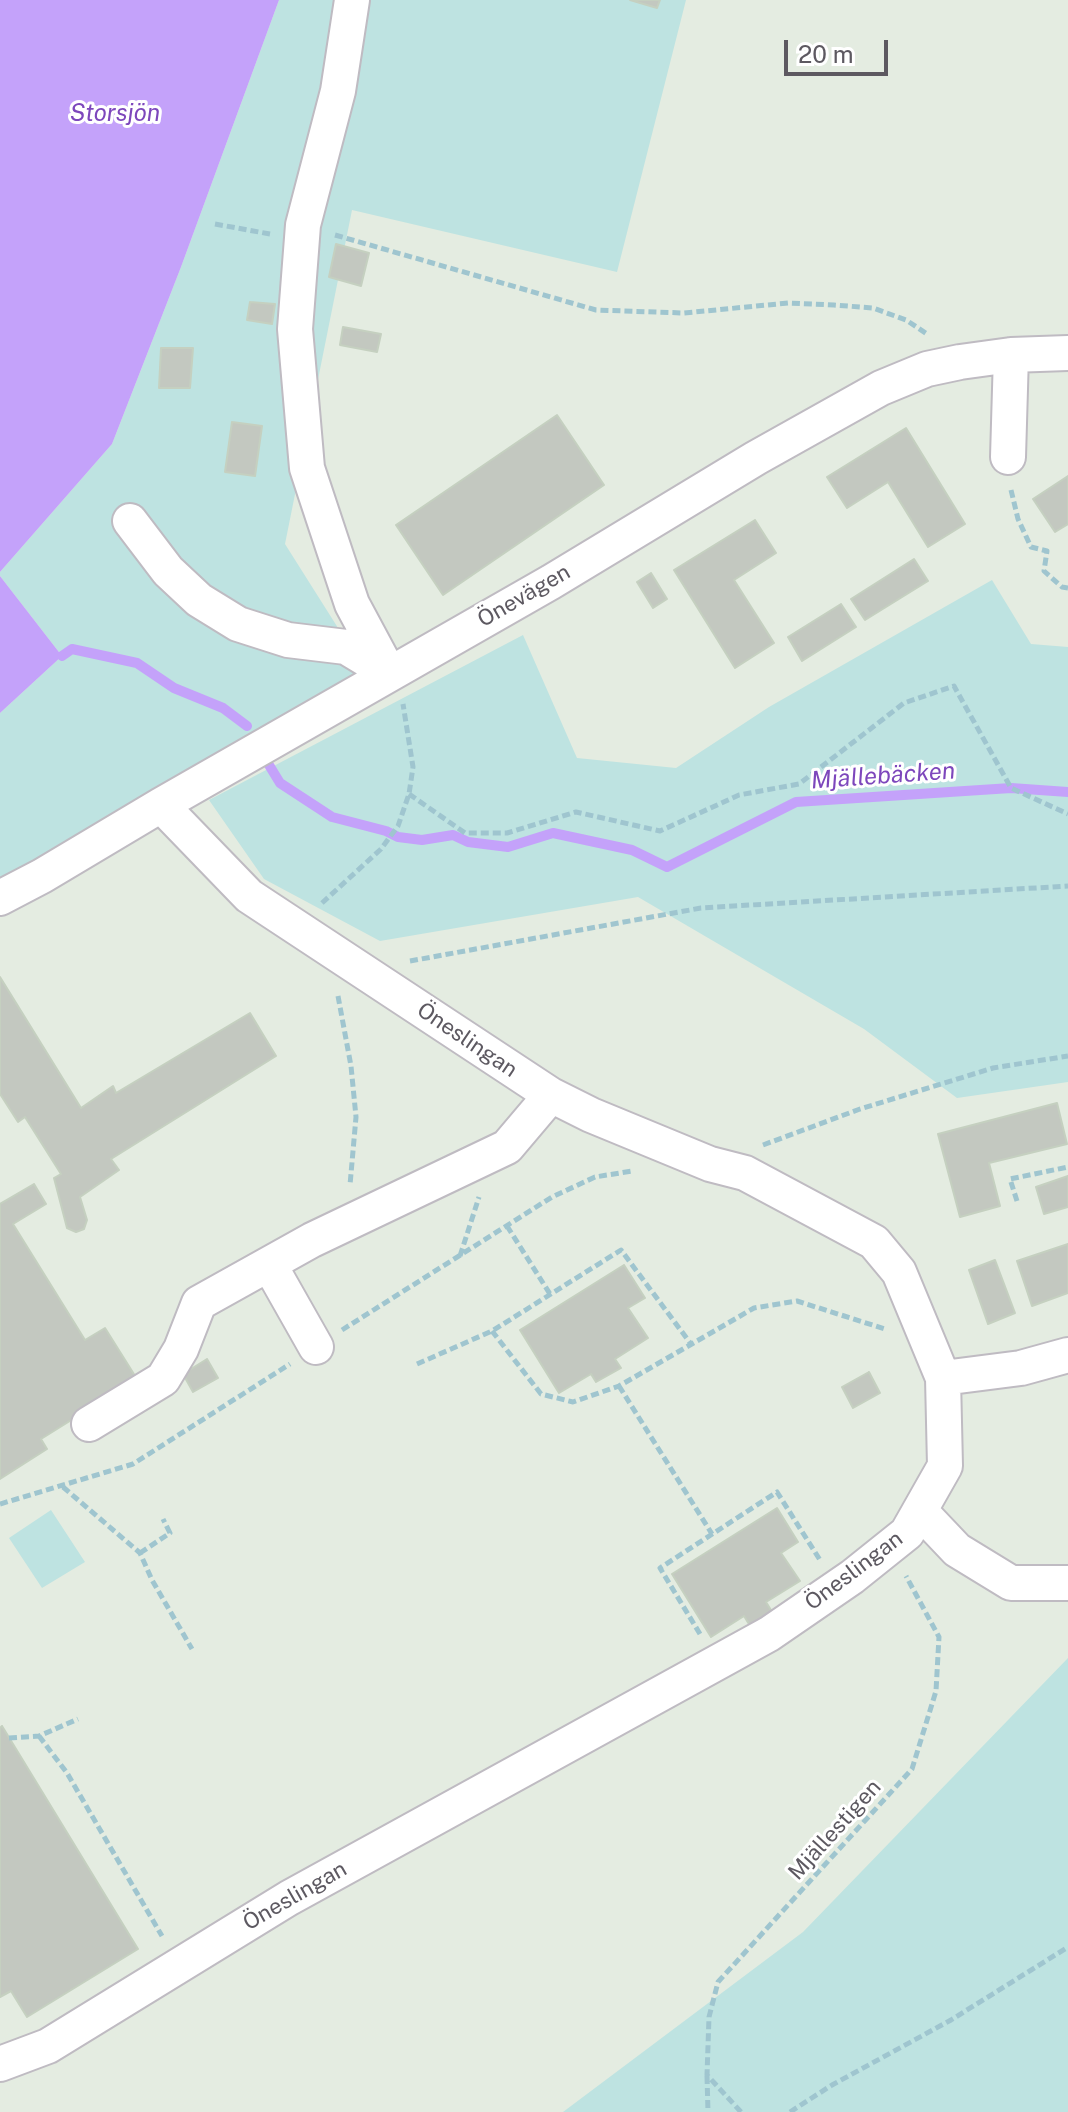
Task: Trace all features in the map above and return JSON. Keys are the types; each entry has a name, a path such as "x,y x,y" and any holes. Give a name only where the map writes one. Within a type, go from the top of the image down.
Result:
{"street":[{"path":"352,0 338,91 303,232 295,329 307,468 352,604 389,673"},
{"name":"Önevägen","path":"0,898 551,582 756,458 881,388 927,369 960,362 1011,355 1068,353"},
{"path":"1008,457 1011,355"},
{"path":"130,521 178,581 199,600 238,624 288,640 346,647 389,673"},
{"name":"Öneslingan","path":"0,2064 48,2046 289,1898 769,1634 907,1533 945,1466 943,1378 899,1272 874,1242 745,1173 710,1164 591,1115 551,1095 249,896 161,805"},
{"path":"89,1424 163,1379 181,1349 199,1303 339,1227 507,1147 551,1095"},
{"path":"269,1264 316,1347"},
{"path":"943,1378 1021,1368 1068,1355"},
{"path":"920,1511 957,1550 1011,1583 1068,1583"}],"path":[{"path":"215,224 303,232 596,310 684,313 788,303 873,308 906,320 950,350 960,362"},
{"path":"1008,457 1018,519 1031,547 1047,551 1044,571 1062,587 1068,588"},
{"path":"339,1227 352,1179 356,1117 351,1066 337,993 308,937 398,826 409,794 413,767 406,710 389,673"},
{"path":"409,794 465,833 507,833 576,812 660,831 739,795 799,784 904,703 954,686 1011,788 1068,814"},
{"path":"357,967 418,960 701,908 1068,886"},
{"path":"710,1164 860,1109 993,1068 1068,1056"},
{"path":"460,1256 493,1154"},
{"path":"1017,1201 1010,1179 1068,1167"},
{"path":"0,1504 133,1464 552,1197 595,1177 634,1171"},
{"path":"507,1226 550,1294"},
{"path":"417,1364 492,1331 621,1250 691,1344"},
{"path":"492,1331 541,1394 573,1402 619,1386 754,1308 797,1301 928,1343"},
{"path":"619,1386 712,1534"},
{"path":"62,1487 140,1553 192,1649"},
{"path":"718,1662 660,1568 777,1492 837,1587"},
{"path":"140,1553 170,1533 163,1519"},
{"name":"Mjällestigen","path":"708,2112 709,2017 718,1982 912,1769 936,1691 939,1637 888,1547"},
{"path":"9,1738 39,1736 78,1719"},
{"path":"39,1736 67,1773 179,1966"},
{"path":"790,2112 832,2085 951,2020 1068,1947"},
{"path":"707,2075 741,2112"}],"shaded area":[{"path":"279,0 686,0 617,272 352,210 285,544 369,677 0,886 0,713 62,656 0,572 112,444"},
{"path":"992,580 1031,644 1068,647 1068,1082 957,1098 864,1029 638,897 380,941 264,879 209,800 523,635 577,758 676,768 769,707"},
{"path":"51,1510 85,1562 42,1588 9,1538"},
{"path":"1068,1658 1068,2112 563,2112 803,1932"}],"water":[{"name":"Storsjön","path":"0,0 279,0 112,444 0,572"},
{"path":"0,576 62,656 0,713"}],"building":[{"path":"630,0 660,0 657,8"},
{"path":"336,244 369,253 361,286 329,277"},
{"path":"250,302 275,304 272,324 247,320"},
{"path":"343,327 381,334 377,352 340,345"},
{"path":"161,348 193,348 190,388 159,388"},
{"path":"557,415 604,485 443,595 396,525"},
{"path":"232,422 262,426 255,476 225,472"},
{"path":"906,428 965,524 928,547 888,482 847,508 827,477"},
{"path":"1068,476 1068,524 1055,532 1033,499"},
{"path":"755,520 776,553 734,580 774,643 735,668 674,570"},
{"path":"914,559 928,581 865,620 851,599"},
{"path":"651,573 667,599 653,608 637,582"},
{"path":"841,604 856,627 802,661 788,637"},
{"path":"0,977 81,1108 113,1086 116,1093 250,1013 276,1056 111,1159 119,1170 80,1197 87,1220 84,1229 76,1232 67,1228 54,1178 61,1174 25,1117 18,1122 0,1094"},
{"path":"1057,1103 1067,1144 989,1163 1000,1206 960,1217 938,1134"},
{"path":"1068,1176 1068,1207 1044,1214 1036,1187"},
{"path":"34,1184 46,1204 13,1224 85,1340 105,1328 137,1379 41,1439 47,1449 0,1479 0,1204"},
{"path":"1068,1244 1068,1293 1032,1306 1017,1261"},
{"path":"995,1260 1015,1313 988,1324 969,1270"},
{"path":"624,1265 645,1298 628,1308 648,1338 615,1359 621,1368 596,1382 591,1374 559,1393 520,1330"},
{"path":"207,1359 218,1378 193,1392 183,1374"},
{"path":"869,1372 880,1393 853,1408 842,1387"},
{"path":"777,1508 798,1542 781,1553 800,1581 766,1602 774,1615 752,1629 744,1616 711,1637 672,1574"},
{"path":"2,1726 138,1949 27,2017 11,1991 0,1997"}],"waterway":[{"name":"Mjällebäcken","path":"62,656 72,649 137,663 174,688 223,708 247,726"},
{"name":"Mjällebäcken","path":"269,765 280,783 332,817 398,837 422,840 453,835 468,842 508,847 553,833 632,850 667,867 796,802 1011,788 1068,792"}]}
